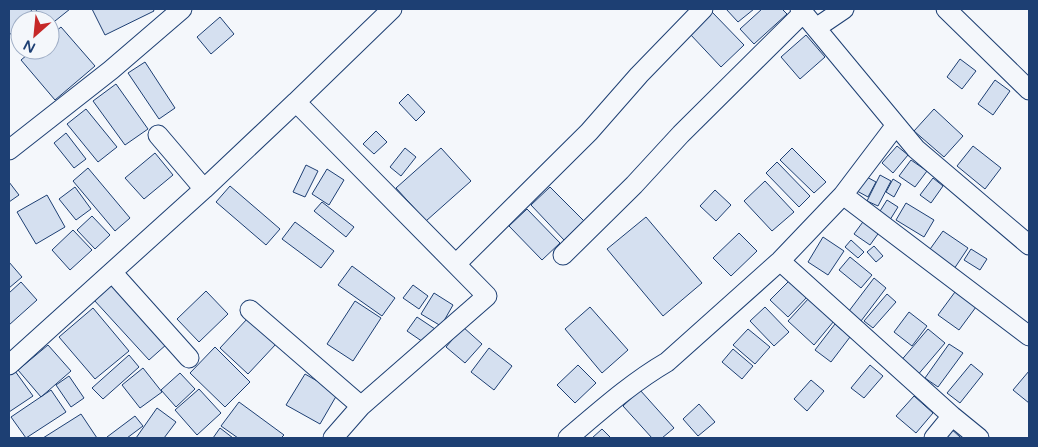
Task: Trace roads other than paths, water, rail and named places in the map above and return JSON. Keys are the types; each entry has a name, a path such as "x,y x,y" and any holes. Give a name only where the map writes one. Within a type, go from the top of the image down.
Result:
{"street":[{"path":"9,150 112,70 182,9"},
{"path":"9,365 204,189 392,9"},
{"path":"456,264 589,132 639,75 703,9"},
{"path":"816,28 844,9"},
{"path":"946,9 1029,90"},
{"path":"563,255 634,185 801,11 916,149 1029,245"},
{"path":"296,102 487,296 361,406 333,438"},
{"path":"568,438 617,396 668,362 780,262 843,195 896,125"},
{"path":"158,135 204,189"},
{"path":"843,195 1029,336"},
{"path":"780,262 979,438"},
{"path":"112,272 189,358"},
{"path":"250,310 361,406"},
{"path":"934,438 952,416"}]}
